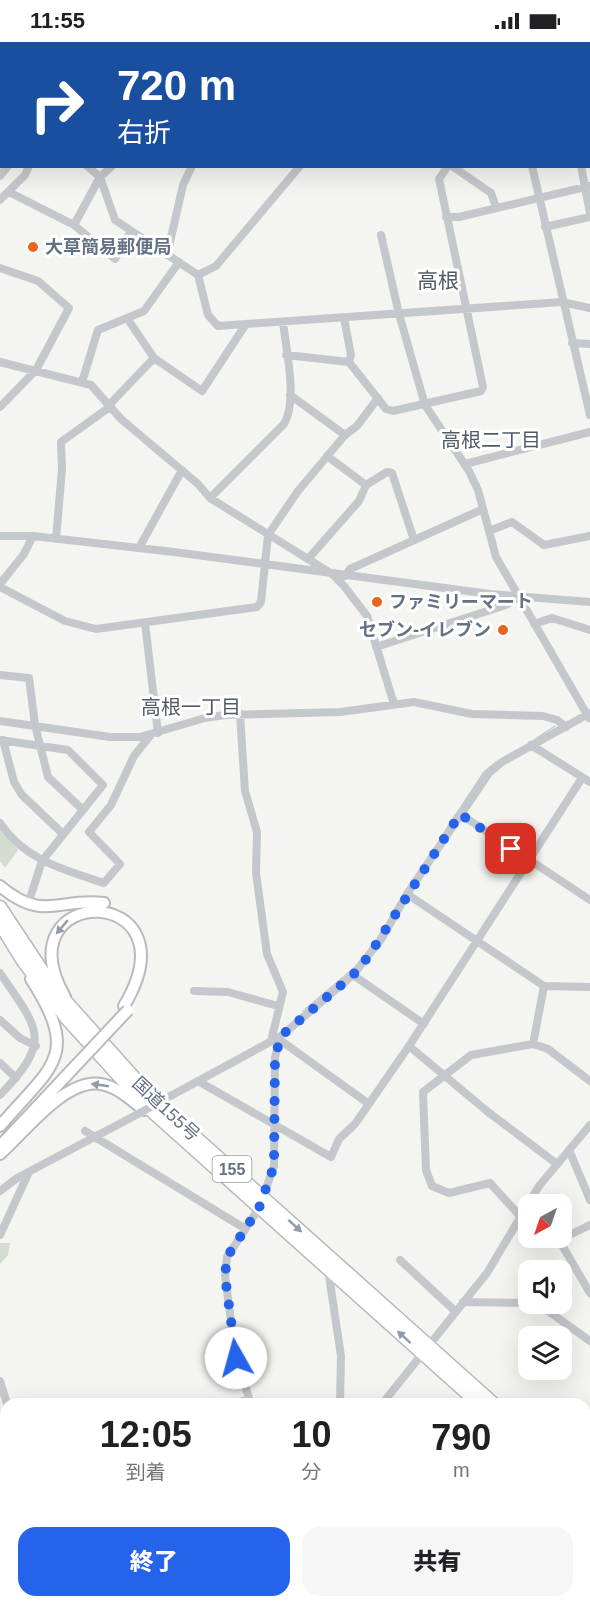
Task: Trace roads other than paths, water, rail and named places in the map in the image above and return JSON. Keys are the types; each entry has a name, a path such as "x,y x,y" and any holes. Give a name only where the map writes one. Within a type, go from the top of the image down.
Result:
{"highway":[{"name":"国道155号","path":"0,907 31,955 78,1017 155,1101 328,1269 486,1398"},
{"name":"国道155号","path":"0,924 67,1019 121,1081 198,1154 261,1203 424,1348 473,1398"}],"main road":[{"path":"0,886 24,902 39,907 96,902 111,906 130,918 142,935 145,962 140,988 126,1008 0,1146"},
{"path":"78,1017 54,975 50,959 54,937 59,929 73,916 87,910 105,911 121,918 137,942 140,961 137,979 126,1008"},
{"path":"0,1126 49,1069 58,1039 52,1014 26,972 19,954"},
{"path":"0,1137 64,1074"},
{"path":"0,1155 62,1096 78,1087 93,1084 111,1087 124,1094 198,1154"}],"street":[{"path":"0,200 26,175 28,168"},
{"path":"89,168 100,177 115,220 198,275 211,321 218,326 562,302 590,308"},
{"path":"74,225 100,177 110,168"},
{"path":"167,255 183,185 191,168"},
{"path":"198,275 216,266 298,168"},
{"path":"286,355 341,358 349,362 386,409 393,411 481,391 483,387 439,179 447,168"},
{"path":"455,168 490,193 496,207"},
{"path":"532,168 590,415"},
{"path":"545,227 590,215 588,187 582,168"},
{"path":"446,217 459,217 588,187"},
{"path":"9,192 74,225 115,259 131,231"},
{"path":"0,1191 17,1178 278,1039 353,975 382,938 407,894 489,773 561,724 589,716 496,557 478,490 465,464 426,405 399,314 381,235"},
{"path":"82,382 98,330 147,308 179,262"},
{"path":"0,268 38,281 69,308 36,370 0,406"},
{"path":"127,318 154,358 202,391 246,324"},
{"path":"344,318 351,355 349,362"},
{"path":"210,498 284,424 291,410 282,322"},
{"path":"572,344 590,344"},
{"path":"56,539 62,469 61,442 111,405 154,358"},
{"path":"0,362 82,382 98,390 120,419 182,470 210,498 332,574 367,616 394,704"},
{"path":"290,394 345,435"},
{"path":"33,536 24,554 0,586 65,621 96,629 257,607 261,602 268,535 297,491 345,435 357,426 378,398"},
{"path":"465,464 590,432"},
{"path":"327,456 366,485"},
{"path":"139,548 182,470"},
{"path":"308,559 359,501 366,485 387,472 392,473 414,540"},
{"path":"345,576 350,569 483,509"},
{"path":"489,531 512,522 544,545 590,536"},
{"path":"0,536 33,536 518,597 590,602"},
{"path":"376,646 506,605 518,597"},
{"path":"534,624 552,618 590,630"},
{"path":"145,623 158,733"},
{"path":"0,675 29,678 35,725 48,777 82,809"},
{"path":"0,721 110,737 150,736 205,718 240,714 340,712 414,702 472,714 526,714 561,724"},
{"path":"240,714 245,791 257,832 255,864 267,954 283,992 278,1006 278,1039 275,1057 274,1166 261,1203 227,1257 225,1276 236,1358 249,1398"},
{"path":"0,823 26,850 42,861 105,883 120,864 89,832 111,805 134,756 150,736"},
{"path":"30,898 42,861 103,785 68,750 2,740 14,782 22,795 63,834"},
{"path":"531,745 590,782"},
{"path":"198,1081 331,1157 339,1140 355,1124 410,1046 582,778"},
{"path":"460,814 590,900"},
{"path":"407,894 544,986 590,987"},
{"path":"0,973 34,1026 36,1046 16,1078 0,1095"},
{"path":"353,975 424,1024"},
{"path":"533,1044 544,986"},
{"path":"194,991 228,993 278,1006"},
{"path":"0,1020 20,1038 36,1046"},
{"path":"278,1039 369,1104"},
{"path":"518,1214 490,1183 449,1193 432,1186 426,1170 422,1098 426,1088 471,1055 533,1044 548,1049 590,1081"},
{"path":"410,1046 557,1164"},
{"path":"0,1063 16,1078"},
{"path":"533,1194 590,1125"},
{"path":"85,1131 244,1228"},
{"path":"569,1150 590,1200"},
{"path":"0,1235 28,1174"},
{"path":"386,1398 424,1348 498,1258 518,1220"},
{"path":"590,1225 559,1240 590,1293"},
{"path":"400,1260 455,1311"},
{"path":"328,1269 341,1356 340,1398"},
{"path":"463,1302 518,1303 541,1306 590,1341"},
{"path":"0,1381 5,1398"}],"waterway":[{"path":"534,740 555,726"},
{"path":"459,810 484,772 496,762"},
{"path":"444,833 456,814"},
{"path":"378,937 385,925"},
{"path":"303,1011 355,967"}],"place":[{"name":"大草簡易郵便局","path":"33,247"},
{"name":"ファミリーマート","path":"377,602"},
{"name":"セブン-イレブン","path":"503,630"}],"district":[{"name":"高根","path":"438,281"},
{"name":"高根二丁目","path":"491,440"},
{"name":"高根一丁目","path":"191,707"}]}
